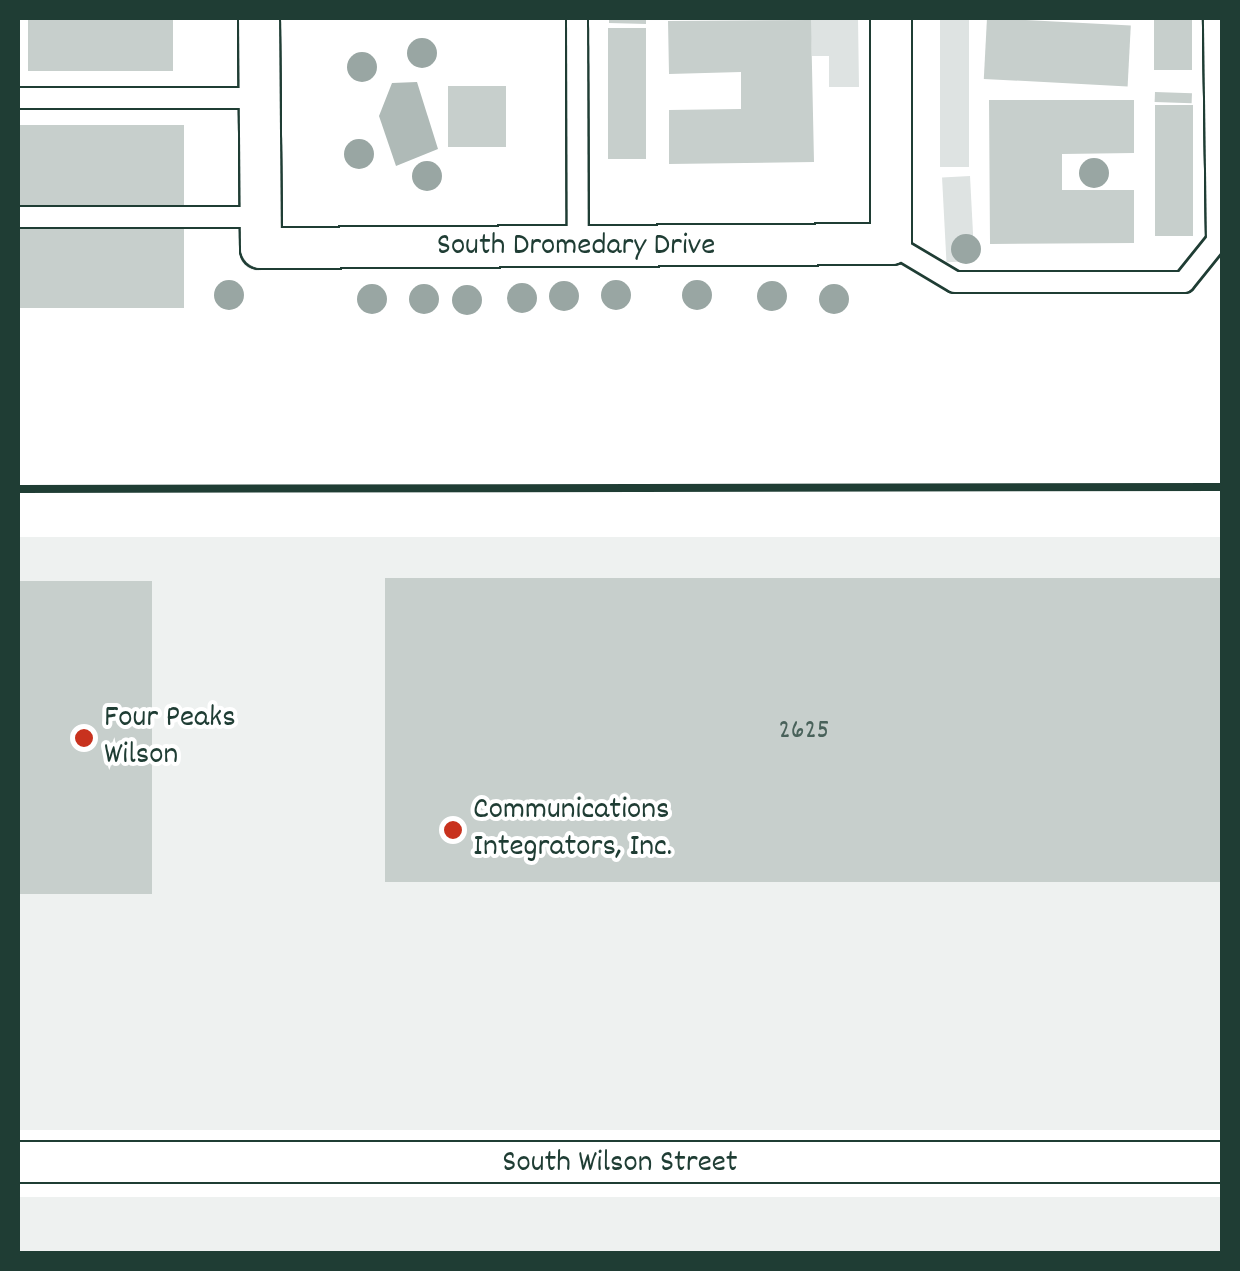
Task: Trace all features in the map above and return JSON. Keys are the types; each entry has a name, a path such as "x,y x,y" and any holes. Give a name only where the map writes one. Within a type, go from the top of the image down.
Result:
{"street":[{"path":"259,18 260,232"},
{"path":"891,18 891,244"},
{"name":"South Dromedary Drive","path":"260,232 578,248 891,244"},
{"name":"South Wilson Street","path":"18,1162 1222,1162"}],"lane":[{"path":"577,18 578,248"},
{"path":"891,244 955,282 1184,282 1217,241 1214,18"},
{"path":"18,98 260,98"},
{"path":"18,217 260,232"}],"shaded area":[{"path":"655,18 858,18 859,87 829,87 829,56 812,56 810,20"},
{"path":"940,18 969,18 969,167 940,167"},
{"path":"417,82 438,149 396,166 379,116 392,83"},
{"path":"970,176 974,261 946,262 942,177"},
{"path":"18,537 1222,537 1222,1130 18,1130"},
{"path":"18,1197 1222,1197 1222,1254 18,1254"}],"building":[{"path":"28,18 173,18 173,71 28,71"},
{"path":"609,18 646,18 646,24 609,23"},
{"path":"987,18 1131,26 1128,86 984,79"},
{"path":"1154,18 1192,18 1192,70 1154,70"},
{"path":"811,20 814,162 669,164 669,110 741,109 741,72 669,74 668,21"},
{"path":"608,28 646,28 646,159 608,159"},
{"path":"448,86 506,86 506,147 448,147"},
{"path":"1155,92 1192,93 1192,103 1155,102"},
{"path":"989,100 1134,100 1134,153 1062,154 1062,190 1134,190 1134,243 990,244"},
{"path":"1155,105 1193,105 1193,236 1155,236"},
{"path":"18,125 184,125 184,308 18,308"},
{"path":"385,578 1222,578 1222,882 385,882"},
{"name":"Four Peaks Wilson","path":"18,581 152,581 152,894 18,894"}],"railway":[{"path":"18,489 1222,487"}],"place":[{"name":"Four Peaks Wilson","path":"84,738"},
{"name":"Communications Integrators, Inc.","path":"453,830"}]}
